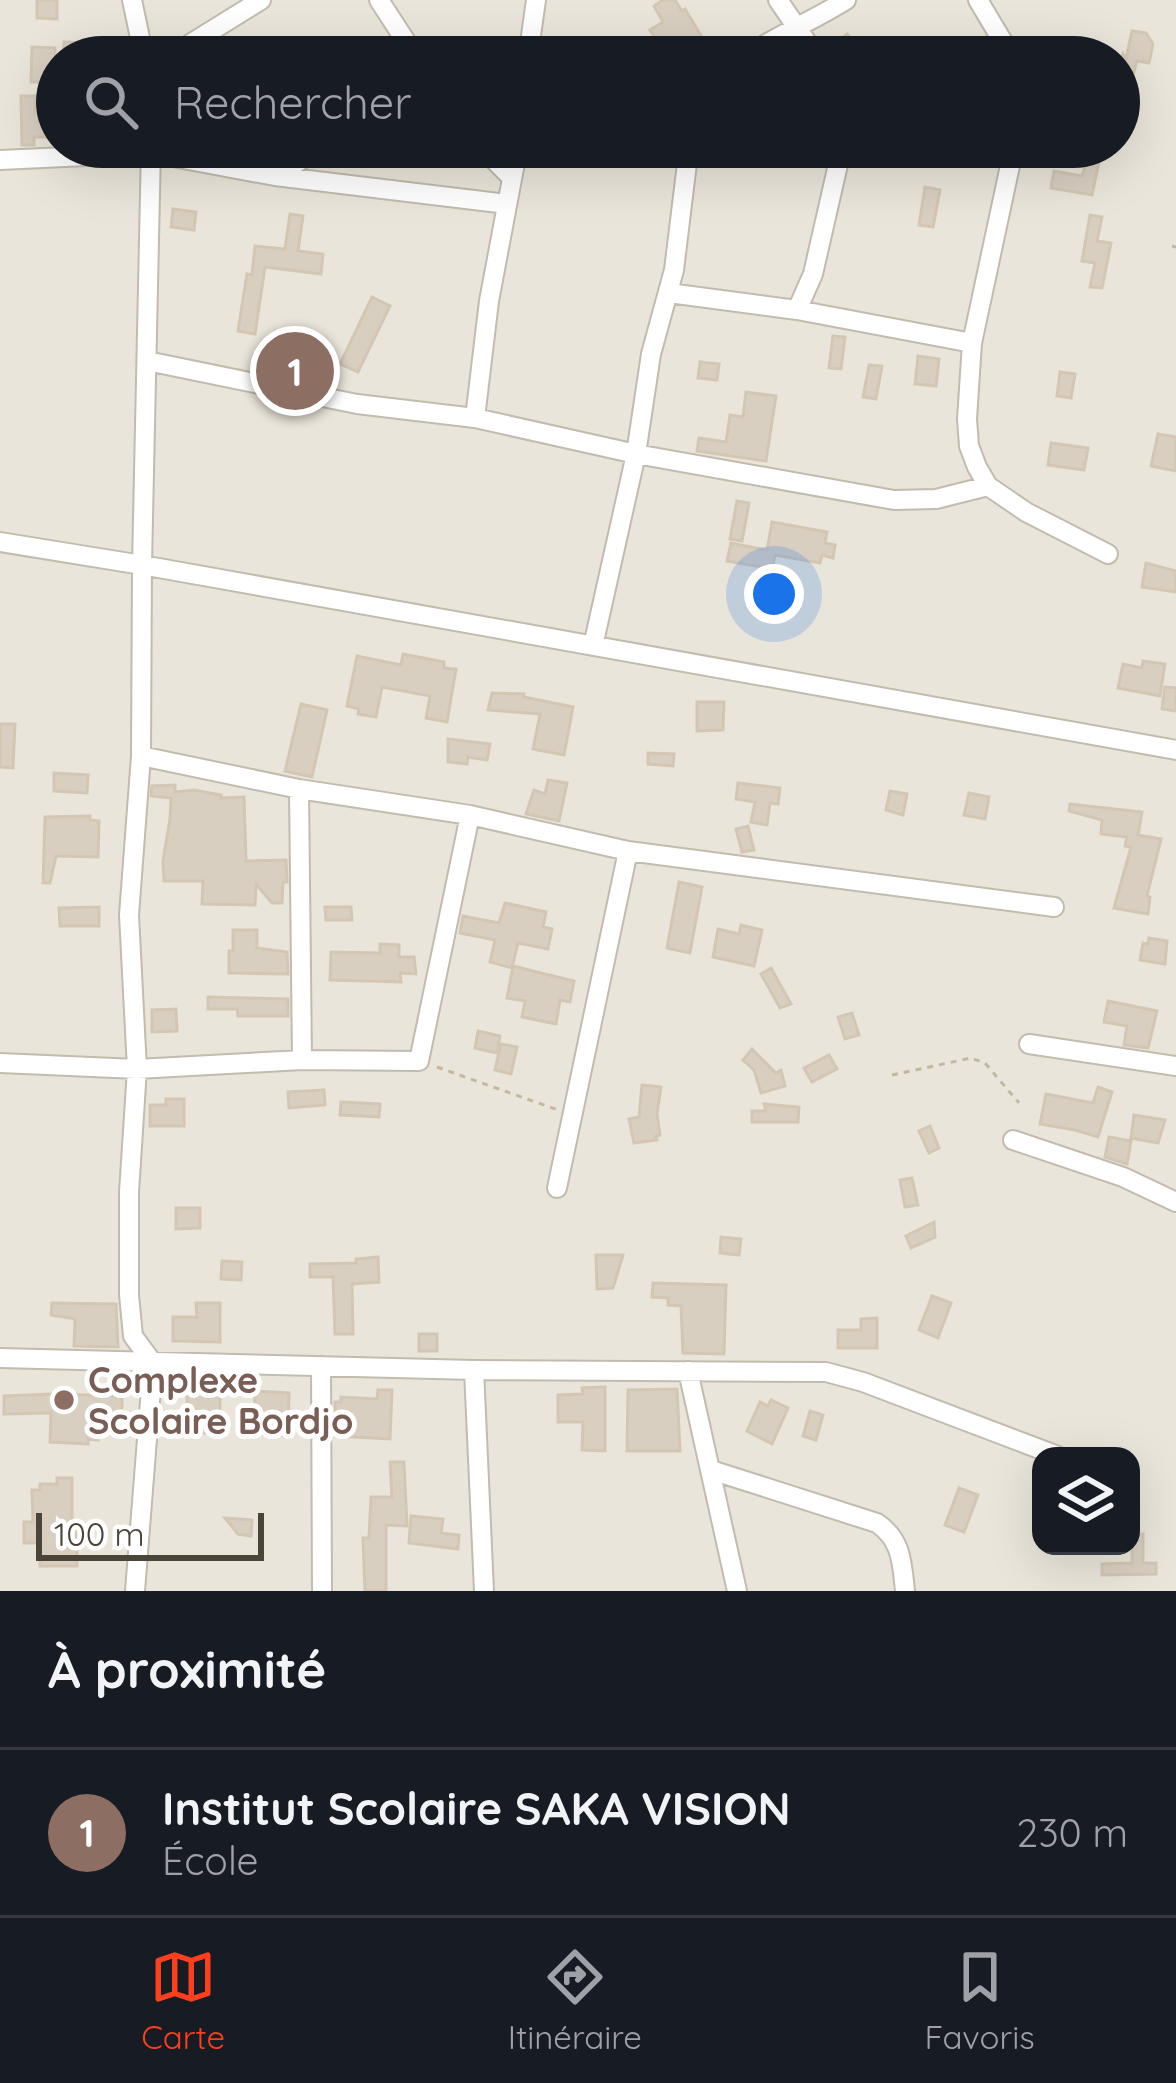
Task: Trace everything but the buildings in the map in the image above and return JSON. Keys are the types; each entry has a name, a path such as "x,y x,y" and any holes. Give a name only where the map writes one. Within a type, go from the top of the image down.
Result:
{"street":[{"path":"131,0 139,36"},
{"path":"203,36 261,0"},
{"path":"379,0 402,36"},
{"path":"531,36 536,0"},
{"path":"778,0 802,36"},
{"path":"779,36 846,0"},
{"path":"978,0 999,36"},
{"path":"0,160 36,158"},
{"path":"136,1591 154,1363 133,1336 129,1294 137,1069 129,915 141,756 151,168"},
{"path":"236,168 507,204"},
{"path":"274,176 287,168"},
{"path":"502,168 512,178"},
{"path":"476,418 489,301 514,168"},
{"path":"593,646 636,454 651,354 669,293 687,168"},
{"path":"797,310 813,274 837,168"},
{"path":"1010,168 972,343 969,446 988,487 1108,554"},
{"path":"669,293 797,310 972,343"},
{"path":"147,361 357,404 476,418 636,454 894,500 936,499 988,487"},
{"path":"0,542 1176,750"},
{"path":"141,756 299,789 470,815 628,851 1054,907"},
{"path":"299,789 302,1060"},
{"path":"0,1063 137,1069 302,1060 419,1061 470,815"},
{"path":"556,1188 628,851"},
{"path":"1029,1043 1176,1066"},
{"path":"1013,1140 1123,1177 1176,1202"},
{"path":"0,1358 474,1370 826,1372 1034,1447"},
{"path":"321,1366 322,1591"},
{"path":"474,1370 484,1591"},
{"path":"688,1371 737,1591"},
{"path":"711,1470 877,1523 899,1546 905,1591"}],"path":[{"path":"892,1075 971,1058 985,1063 1018,1103"},
{"path":"419,1061 571,1114"}],"shaded area":[{"path":"0,0 1176,0 1176,1591 0,1591"}],"place":[{"name":"Institut Scolaire SAKA VISION","path":"295,371"},
{"name":"Complexe Scolaire Bordjo","path":"64,1400"}]}
